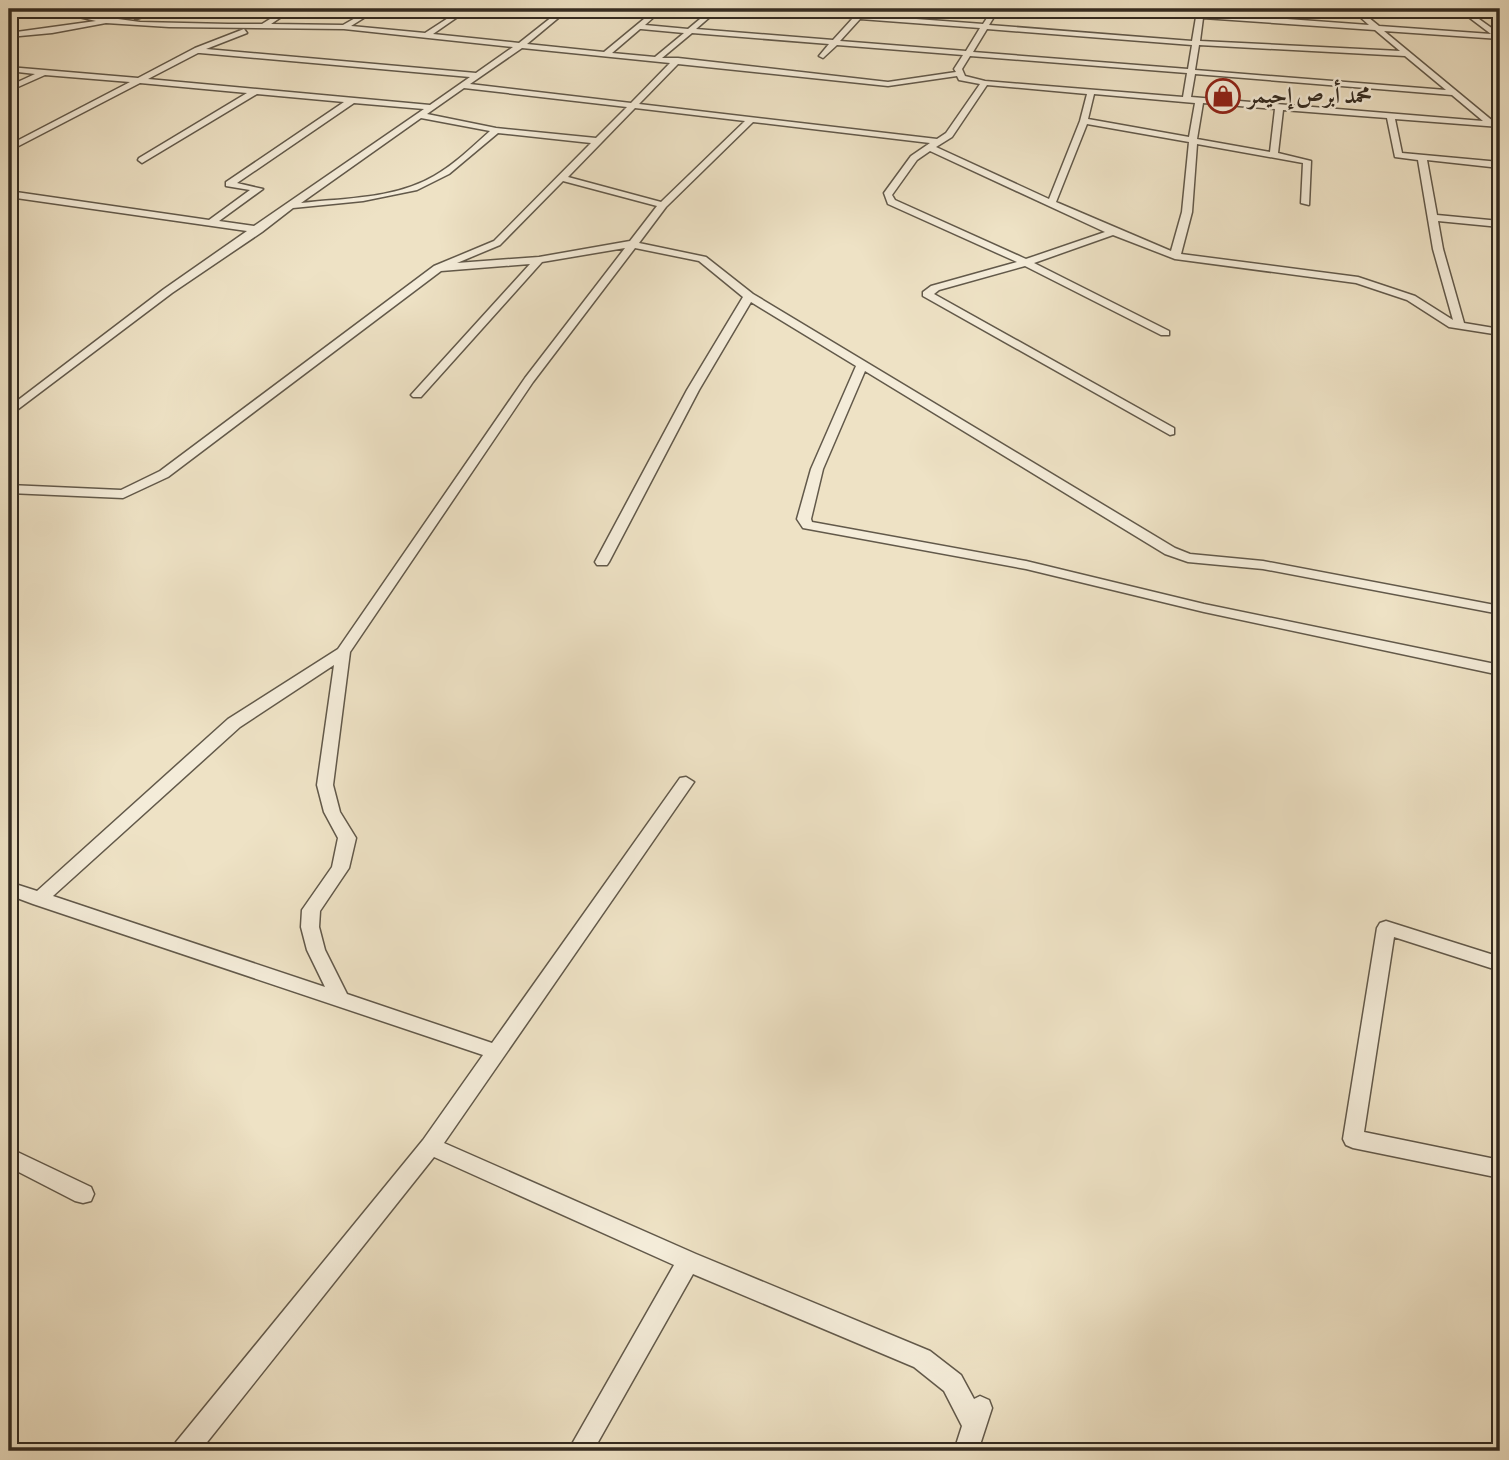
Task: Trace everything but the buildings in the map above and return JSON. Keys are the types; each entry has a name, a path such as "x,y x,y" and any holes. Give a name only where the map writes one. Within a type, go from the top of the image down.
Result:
{"street":[{"path":"48,9 109,21 252,28 286,25 344,27 888,84 958,74 985,83 1496,124"},
{"path":"9,35 109,21 168,9"},
{"path":"9,148 198,50 274,21 290,9"},
{"path":"344,27 375,9"},
{"path":"428,35 466,9"},
{"path":"518,45 517,41 559,9"},
{"path":"9,412 168,291 259,230 566,9"},
{"path":"607,53 660,9"},
{"path":"659,58 716,9"},
{"path":"762,9 1194,43 1410,54"},
{"path":"823,56 865,9"},
{"path":"958,74 967,52 996,9"},
{"path":"1114,9 1200,12 1500,38"},
{"path":"1354,9 1496,124"},
{"path":"1461,9 1500,38"},
{"path":"1469,9 1500,32"},
{"path":"1187,98 1200,12"},
{"path":"641,27 1456,93"},
{"path":"9,40 22,35"},
{"path":"198,50 475,75"},
{"path":"9,489 123,494 164,474 438,268 498,243 678,60"},
{"path":"9,69 429,107"},
{"path":"9,89 45,72"},
{"path":"985,83 961,120 936,145 915,158 887,195 888,200 1026,262 1165,333"},
{"path":"460,85 636,104 936,145 1113,232 1175,257 1358,281 1411,298 1447,322 1460,327 1500,332"},
{"path":"142,160 256,91"},
{"path":"1052,202 1084,121 1091,92"},
{"path":"1175,257 1187,212 1193,140 1200,99"},
{"path":"211,222 258,188 229,184 352,100"},
{"path":"1274,155 1279,107"},
{"path":"419,115 496,130 598,141"},
{"path":"1390,115 1398,155 1500,165"},
{"path":"39,898 234,723 343,652 529,380 631,244 663,205 752,119"},
{"path":"1084,121 1307,161 1307,203"},
{"path":"291,207 404,190 426,184 439,177 496,130"},
{"path":"1422,158 1431,218 1460,327"},
{"path":"562,178 663,205"},
{"path":"9,194 259,230"},
{"path":"1431,218 1500,224"},
{"path":"1113,232 935,289 927,294 1170,432"},
{"path":"438,268 539,260 631,244 702,259 749,296 1170,551 1188,558 1263,565 1500,610"},
{"path":"417,395 539,260"},
{"path":"602,562 693,390 749,296"},
{"path":"863,363 817,469 804,519 808,525 1026,565 1204,608 1500,670"},
{"path":"340,999 316,950 310,927 311,910 340,868 347,838 332,812 325,785 343,652"},
{"path":"185,1451 430,1146 686,782"},
{"path":"9,888 496,1052"},
{"path":"1500,964 1386,928 1353,1139 1500,1169"},
{"path":"430,1146 688,1261 922,1359 947,1375 961,1394 968,1417 980,1408 966,1451"},
{"path":"9,1157 83,1194"},
{"path":"580,1451 688,1261"}],"place":[{"name":"محمد أبرص إحيمر","path":"1223,96"}]}
